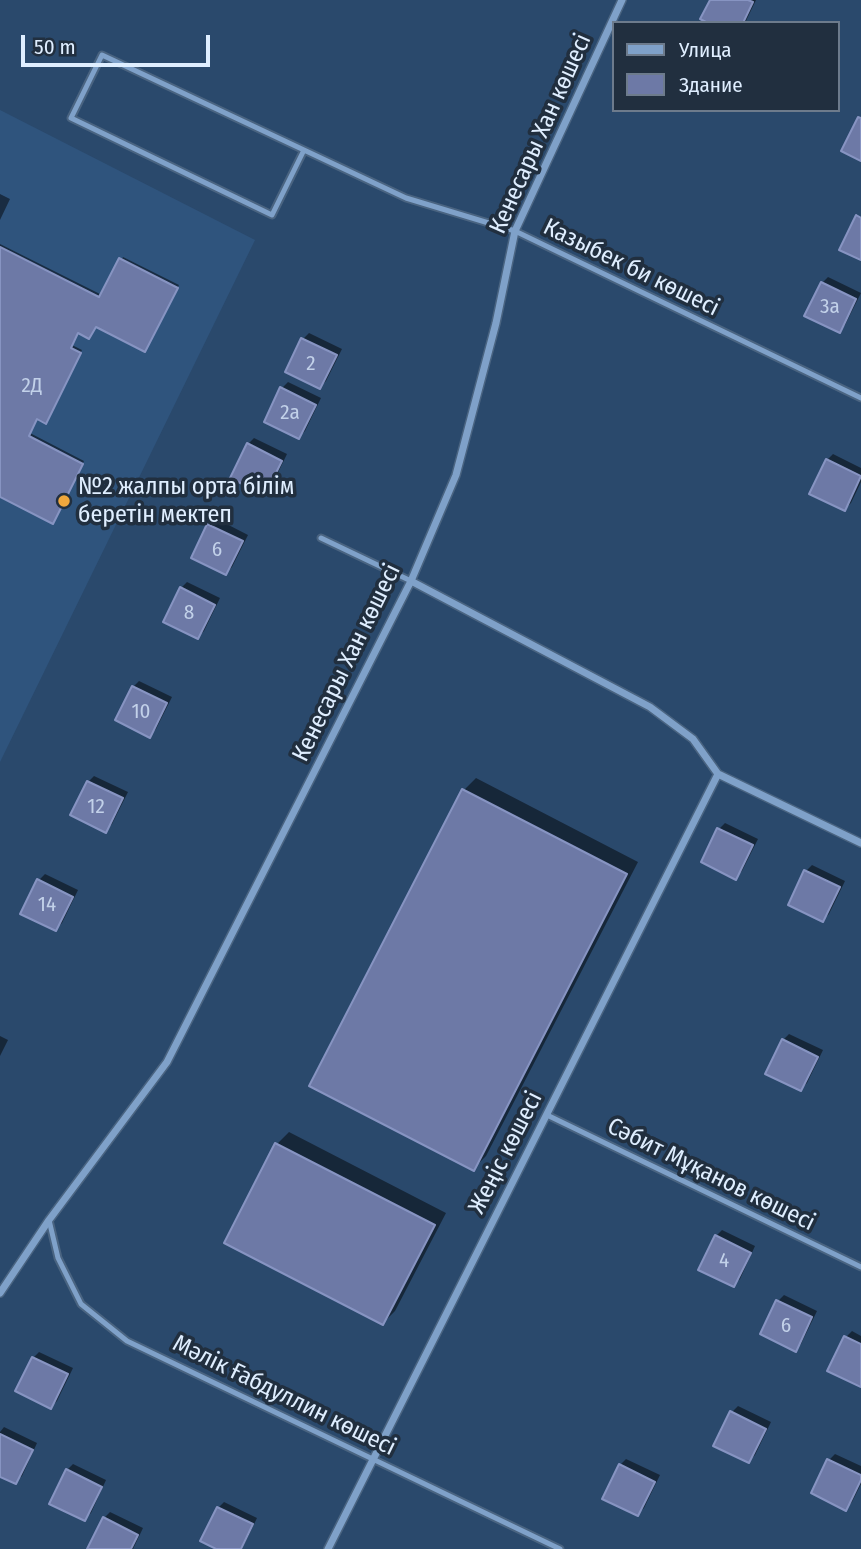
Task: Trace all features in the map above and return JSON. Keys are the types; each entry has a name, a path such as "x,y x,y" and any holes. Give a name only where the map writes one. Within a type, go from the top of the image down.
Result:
{"street":[{"name":"Кенесары Хан көшесі","path":"612,21 622,0"},
{"name":"Кенесары Хан көшесі","path":"0,1293 49,1220 167,1062 411,582 456,475 496,323 515,231 612,22"},
{"path":"411,582 650,707 693,739 718,774 861,843"},
{"name":"Жеңіс көшесі","path":"328,1549 718,774"}],"lane":[{"name":"Казыбек би көшесі","path":"304,150 272,215 71,117 102,55 304,150 406,198 515,231 861,398"},
{"path":"321,538 411,582"},
{"name":"Сәбит Мұқанов көшесі","path":"547,1115 861,1267"},
{"name":"Мәлік Ғабдуллин көшесі","path":"49,1220 58,1258 81,1304 127,1340 560,1549"}],"shaded area":[{"name":"№2 жалпы орта білім беретін мектеп","path":"0,110 255,240 0,762"}],"building":[{"path":"710,0 753,2 744,21 700,19"},
{"path":"858,117 861,118 861,161 841,151"},
{"path":"856,215 861,218 861,260 839,250"},
{"path":"0,247 99,297 119,258 178,288 145,352 96,327 89,339 78,333 71,348 81,353 46,424 37,419 29,436 83,464 53,524 0,497"},
{"path":"821,282 856,299 840,333 804,316"},
{"path":"301,338 337,355 320,389 285,372"},
{"path":"280,387 316,405 299,439 264,422"},
{"path":"247,443 282,461 265,495 230,478"},
{"path":"826,459 861,476 845,511 809,494"},
{"path":"207,524 243,541 226,575 191,558"},
{"path":"180,587 215,605 198,639 163,622"},
{"path":"132,686 167,703 150,738 115,720"},
{"path":"87,781 123,798 106,833 70,815"},
{"path":"462,789 627,874 474,1171 309,1086"},
{"path":"717,828 753,845 736,880 701,862"},
{"path":"804,870 840,887 823,922 788,905"},
{"path":"37,879 73,897 56,931 20,914"},
{"path":"782,1039 818,1057 801,1091 765,1074"},
{"path":"275,1143 435,1225 383,1325 224,1243"},
{"path":"715,1235 751,1253 734,1287 698,1270"},
{"path":"776,1300 812,1317 796,1352 760,1334"},
{"path":"844,1336 861,1344 861,1387 827,1371"},
{"path":"32,1357 68,1374 51,1409 15,1391"},
{"path":"730,1411 766,1429 749,1463 713,1446"},
{"path":"0,1434 33,1450 16,1484 0,1477"},
{"path":"827,1459 861,1475 846,1511 811,1493"},
{"path":"619,1464 655,1482 638,1516 602,1499"},
{"path":"66,1469 102,1487 85,1521 49,1504"},
{"path":"217,1507 253,1524 241,1549 216,1549 200,1541"},
{"path":"103,1517 138,1535 131,1549 87,1549"}],"place":[{"name":"№2 жалпы орта білім беретін мектеп","path":"64,501"}]}
